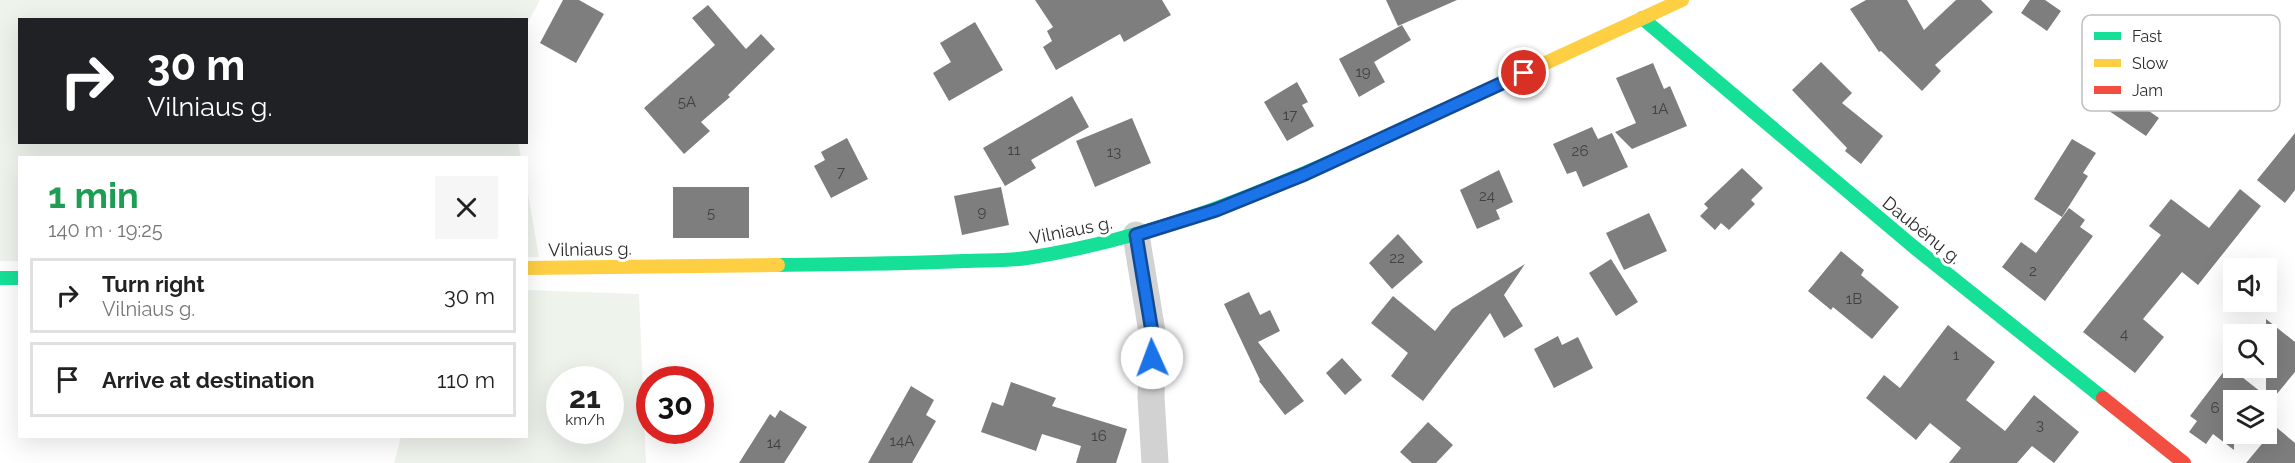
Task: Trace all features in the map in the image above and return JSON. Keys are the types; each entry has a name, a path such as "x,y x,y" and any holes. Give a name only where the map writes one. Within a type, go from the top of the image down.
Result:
{"main road":[{"name":"Vilniaus g.","path":"528,268 927,263 1026,258 1136,235 1216,210 1305,174 1682,0"},
{"name":"Daubėnų g.","path":"1642,18 1915,248 2184,463"},
{"path":"0,279 18,278"}],"street":[{"path":"1136,235 1153,338 1151,397 1155,463"}],"shaded area":[{"path":"0,0 540,0 528,22 528,18 18,18 18,144 518,144 521,156 18,156 18,261 0,261"},
{"path":"528,194 539,257 528,257"},
{"path":"528,290 639,294 642,366 636,366 636,444 645,444 646,463 394,463 401,438 528,438"}],"building":[{"path":"563,0 579,0 604,14 576,63 540,43"},
{"path":"1035,0 1162,0 1171,15 1124,42 1120,34 1056,70 1043,47 1052,41 1047,31 1053,27"},
{"path":"1386,0 1457,0 1398,26"},
{"path":"1866,0 1907,0 1924,30 1956,0 1981,0 1993,12 1935,65 1941,71 1922,91 1881,51 1879,52 1850,9"},
{"path":"2030,0 2045,0 2061,11 2047,31 2021,13"},
{"path":"708,5 746,49 761,34 775,49 728,95 730,97 701,122 710,131 684,154 644,108 715,45 692,18"},
{"path":"975,22 1003,70 949,101 933,73 951,62 940,43"},
{"path":"1402,25 1411,40 1374,62 1385,82 1359,97 1339,59"},
{"path":"1821,62 1852,93 1842,103 1883,136 1861,164 1845,151 1847,148 1792,90"},
{"path":"1653,63 1664,89 1670,86 1687,126 1632,149 1615,132 1636,123 1616,78"},
{"path":"1297,82 1308,102 1302,105 1314,126 1287,141 1264,102"},
{"path":"1072,96 1089,127 1031,160 1036,168 1005,186 983,148"},
{"path":"2109,111 2149,111 2159,118 2146,136"},
{"path":"1132,118 1151,163 1095,187 1076,141"},
{"path":"1592,127 1598,139 1612,133 1628,167 1583,187 1576,171 1567,174 1553,144"},
{"path":"2295,133 2295,190 2285,203 2257,180"},
{"path":"847,138 868,179 831,198 814,166 825,160 821,152"},
{"path":"2072,139 2096,153 2083,173 2088,176 2062,217 2034,199"},
{"path":"1742,168 1763,188 1751,200 1755,204 1729,230 1721,223 1715,230 1700,216 1708,208 1704,204"},
{"path":"1499,170 1513,202 1496,210 1500,219 1477,229 1460,190"},
{"path":"673,187 749,187 749,238 673,238"},
{"path":"1001,187 1009,225 962,235 954,196"},
{"path":"2240,189 2261,206 2198,285 2182,272 2143,319 2164,337 2135,373 2083,332 2161,235 2149,226 2171,199 2209,228"},
{"path":"2069,208 2085,220 2080,227 2093,236 2045,301 2002,267 2021,242 2036,253"},
{"path":"1649,213 1667,251 1624,270 1606,233"},
{"path":"1398,234 1423,262 1392,289 1369,263"},
{"path":"1841,251 1864,270 1861,275 1899,307 1872,339 1833,307 1831,310 1808,291"},
{"path":"1611,259 1638,302 1616,316 1589,273"},
{"path":"1525,264 1504,295 1523,326 1504,338 1490,313 1423,401 1391,376 1408,353 1371,323 1393,296 1435,331 1452,309"},
{"path":"1249,292 1260,315 1270,310 1280,331 1258,342 1304,401 1285,415 1259,381 1224,304"},
{"path":"1948,325 1995,362 1966,400 2005,431 2034,395 2079,432 2054,463 2032,446 2017,463 1949,463 1961,448 1930,423 1916,440 1866,398 1884,375 1900,388"},
{"path":"2277,328 2295,342 2295,372 2277,394 2277,390 2266,390 2266,378 2277,378"},
{"path":"1558,336 1562,345 1578,337 1593,368 1554,388 1534,349"},
{"path":"1342,358 1362,380 1345,395 1326,373"},
{"path":"2223,373 2223,378 2243,378 2258,390 2223,390 2223,442 2213,434 2206,444 2189,432 2197,421 2190,416"},
{"path":"1011,382 1056,398 1052,406 1127,429 1116,463 1076,463 1081,446 1042,434 1036,451 981,432 992,402 1003,406"},
{"path":"911,386 934,400 926,415 936,421 912,463 868,463"},
{"path":"780,410 807,427 784,463 739,463 770,414 775,418"},
{"path":"1428,422 1453,445 1436,463 1412,463 1400,452"},
{"path":"2277,428 2295,443 2295,463 2246,463 2262,444 2277,444"},
{"path":"2226,444 2234,444 2234,450"}],"traffic: fast":[{"path":"1642,18 1915,248 2103,398"},
{"path":"778,265 1012,260 1074,249 1120,238 1209,211 1296,177 1383,138"},
{"path":"0,278 18,278"}],"traffic: slow":[{"path":"1383,138 1682,0"},
{"path":"528,268 778,265"}],"traffic: jam":[{"path":"2103,398 2184,463"}],"route":[{"path":"1152,358 1153,338 1136,235 1216,210 1305,174 1524,73"}]}
